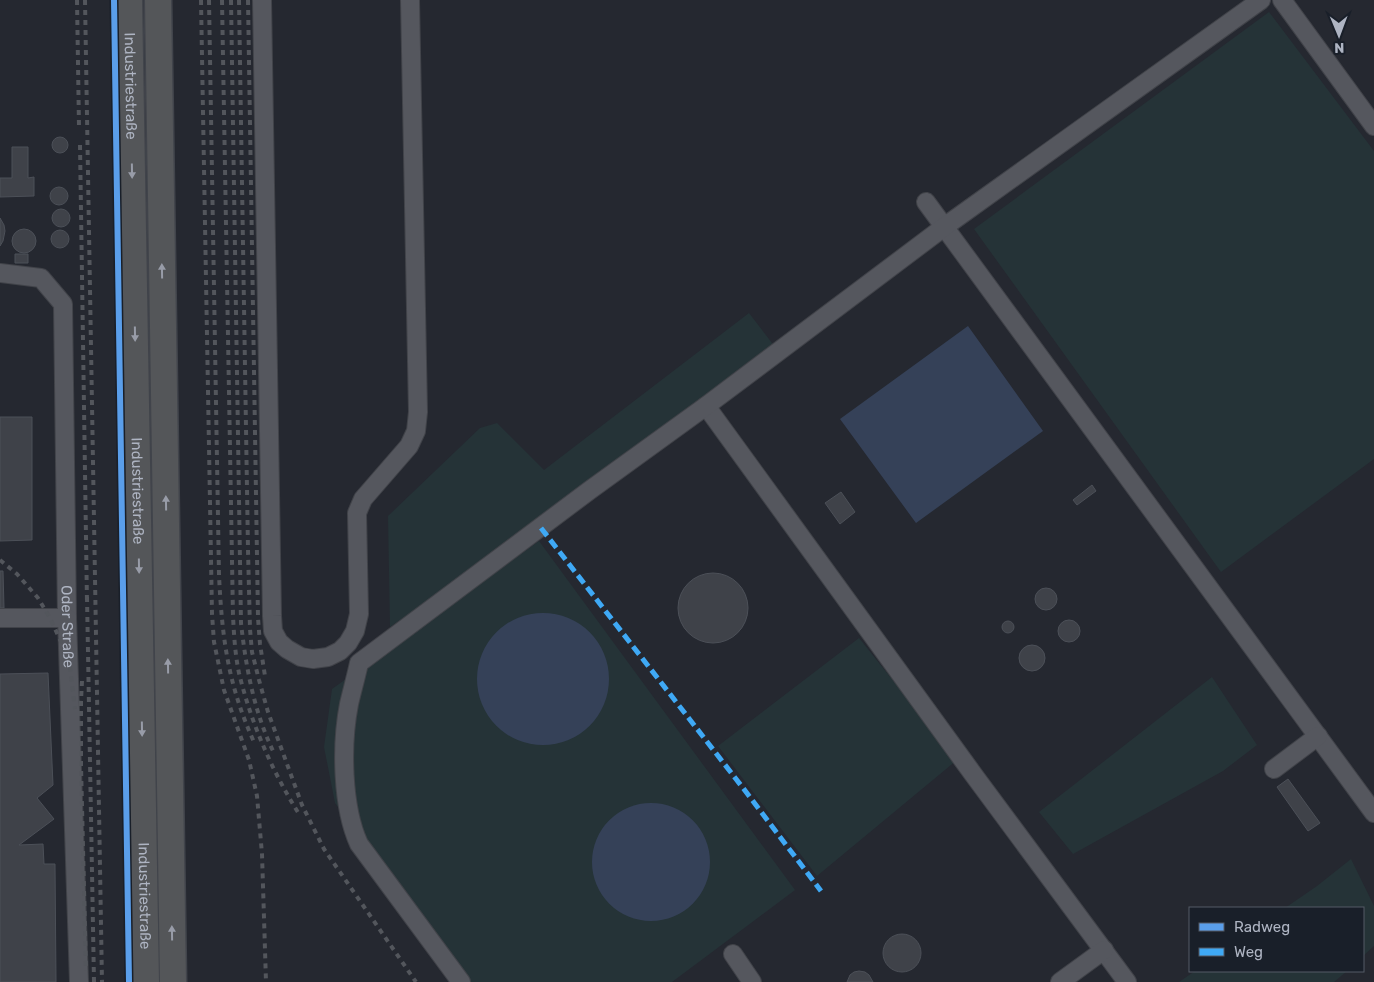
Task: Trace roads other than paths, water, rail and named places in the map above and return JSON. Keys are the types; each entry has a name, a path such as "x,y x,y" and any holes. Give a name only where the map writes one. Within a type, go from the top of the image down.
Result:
{"highway":[{"name":"Industriestraße","path":"129,0 146,982"},
{"name":"Industriestraße","path":"158,0 173,982"}],"lane":[{"path":"262,0 273,631 279,642 287,649 301,657 313,659 328,657 340,651 348,643 355,631 359,614 357,513 363,499 409,446 416,431 418,402 410,0"},
{"path":"461,982 359,844 354,833 348,806 345,766 346,731 349,705 359,663 944,227 1261,0"},
{"path":"1282,0 1374,126"},
{"path":"926,202 1374,813"},
{"name":"Oder Straße","path":"0,273 41,278 63,304 67,618 79,982"},
{"path":"706,406 973,774 1127,982"},
{"path":"0,618 67,618"},
{"path":"1274,768 1318,736"},
{"path":"1060,982 1104,950"},
{"path":"733,954 752,982"}],"water":[{"path":"968,326 1043,431 916,523 840,419"},
{"path":"543,613 556,614 568,618 590,632 604,654 608,666 608,692 604,704 590,726 568,740 556,744 543,745 530,744 518,740 496,726 482,704 478,692 477,679 478,666 482,654 496,632 518,618 530,614"},
{"path":"651,803 674,807 693,820 706,839 710,862 706,885 693,904 674,917 651,921 628,917 609,904 596,885 592,862 596,839 609,820 628,807"}],"railway":[{"path":"77,0 79,127"},
{"path":"85,0 102,982"},
{"path":"201,0 212,614 214,642 224,690 249,760 257,796 262,854 266,982"},
{"path":"209,0 220,598 232,681 254,742"},
{"path":"222,0 235,644 239,673 256,728 271,764 299,814"},
{"path":"231,0 241,623 245,657 256,706 274,753"},
{"path":"239,0 248,550 252,652 268,712 302,805 324,849 416,982"},
{"path":"248,0 258,618 265,676"},
{"path":"80,145 87,603"},
{"path":"0,560 17,574 38,598 50,618 69,659 75,709"},
{"path":"87,597 94,982"},
{"path":"82,681 81,764 86,971"}]}
